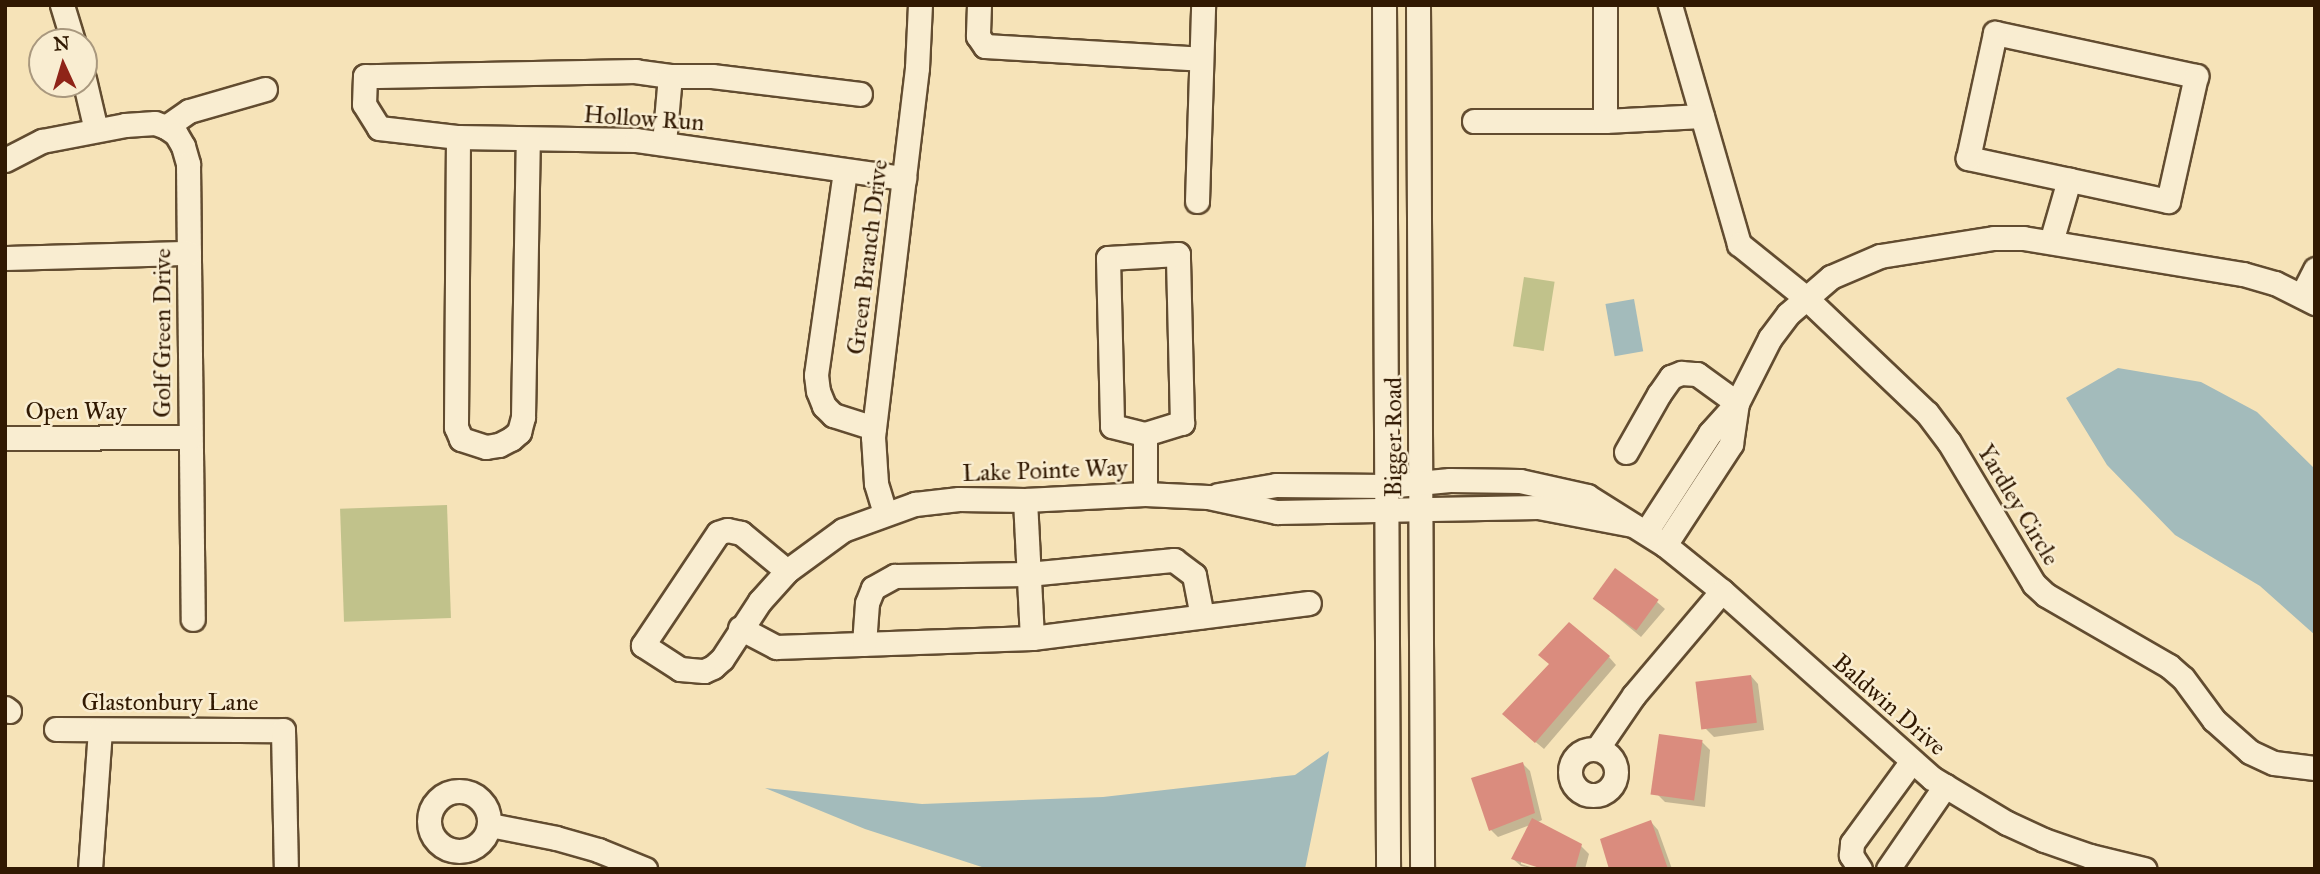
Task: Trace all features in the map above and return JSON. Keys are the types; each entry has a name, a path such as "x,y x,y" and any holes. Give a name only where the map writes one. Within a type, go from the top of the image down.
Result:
{"street":[{"path":"62,5 69,28"},
{"name":"Green Branch Drive","path":"885,513 873,463 874,428 918,68 920,5"},
{"path":"979,5 978,36 985,46 1201,59"},
{"path":"1197,201 1203,5"},
{"name":"Bigger Road","path":"1384,5 1388,869"},
{"name":"Bigger Road","path":"1418,5 1422,869"},
{"path":"1605,5 1605,121"},
{"name":"Yardley Circle","path":"1670,5 1739,244 1805,297 1927,412 1949,442 2034,583 2046,596 2169,666 2183,678 2214,720 2250,752 2274,762 2315,768"},
{"path":"1995,33 2196,76 2168,201 2069,180 1968,158 1995,33"},
{"name":"Hollow Run","path":"670,76 636,71 366,75 365,104 379,128 458,137 664,143 904,178"},
{"path":"664,143 670,76 712,76 860,94"},
{"path":"5,160 42,141 135,124 166,127 189,111 265,89"},
{"path":"88,98 96,130"},
{"path":"1474,121 1605,121 1702,116"},
{"name":"Golf Green Drive","path":"166,127 176,134 188,163 193,619"},
{"path":"458,137 456,427 461,439 486,447 511,439 519,432 523,417 528,139"},
{"path":"845,171 816,375 824,406 833,415 874,428"},
{"path":"2051,242 2069,180"},
{"path":"1648,534 1710,433 1737,403 1770,338 1805,297 1844,268 1880,256 1994,238 2051,242 2243,274 2308,299 2315,269"},
{"path":"5,258 189,253"},
{"path":"1178,254 1182,423 1145,434 1112,426 1108,258 1178,254"},
{"path":"1626,452 1671,377 1681,373 1697,374 1737,403"},
{"path":"1145,434 1145,494"},
{"name":"Open Way","path":"5,438 190,437"},
{"name":"Baldwin Drive","path":"1420,484 1450,480 1520,481 1587,496 1612,509 1722,591 1912,762 1945,786 2007,823 2044,840 2131,867"},
{"name":"Lake Pointe Way","path":"1208,497 1276,485 1420,484"},
{"name":"Lake Pointe Way","path":"787,571 741,533 727,530 718,533 643,645 671,663 692,672 713,667 722,659 740,628 787,571 843,530 915,504 959,499 1025,500 1093,494 1145,494 1208,497 1277,512 1386,511"},
{"path":"1025,500 1031,638"},
{"name":"Baldwin Drive","path":"1386,511 1538,507 1648,534"},
{"path":"864,644 867,603 873,588 895,576 1028,574 1174,560 1194,575 1202,616"},
{"path":"1597,749 1634,695 1722,591"},
{"path":"740,628 776,647 1031,638 1309,603"},
{"name":"Glastonbury Lane","path":"56,729 284,730 286,869"},
{"path":"90,869 100,730"},
{"path":"1860,869 1852,855 1852,843 1912,762"},
{"path":"1888,869 1945,786"},
{"path":"489,825 556,838 645,869"}],"green space":[{"path":"1524,277 1555,282 1544,351 1513,346"},
{"path":"447,505 451,618 344,622 340,509"}],"water":[{"path":"1634,299 1643,351 1615,356 1605,304"},
{"path":"2118,368 2201,382 2257,412 2315,469 2315,635 2260,586 2175,535 2107,465 2066,398"},
{"path":"1329,751 1305,869 988,869 865,829 765,788 922,804 1103,797 1295,775"}],"building":[{"path":"1615,568 1659,600 1636,630 1593,599"},
{"path":"1569,622 1610,656 1535,743 1502,714 1549,664 1538,655"},
{"path":"1751,675 1757,723 1701,729 1695,682"},
{"path":"1659,734 1703,740 1694,801 1651,794"},
{"path":"1523,762 1535,813 1489,831 1471,778"},
{"path":"1532,818 1582,844 1575,869 1543,869 1511,859"},
{"path":"1651,820 1668,869 1609,869 1600,839"}]}
